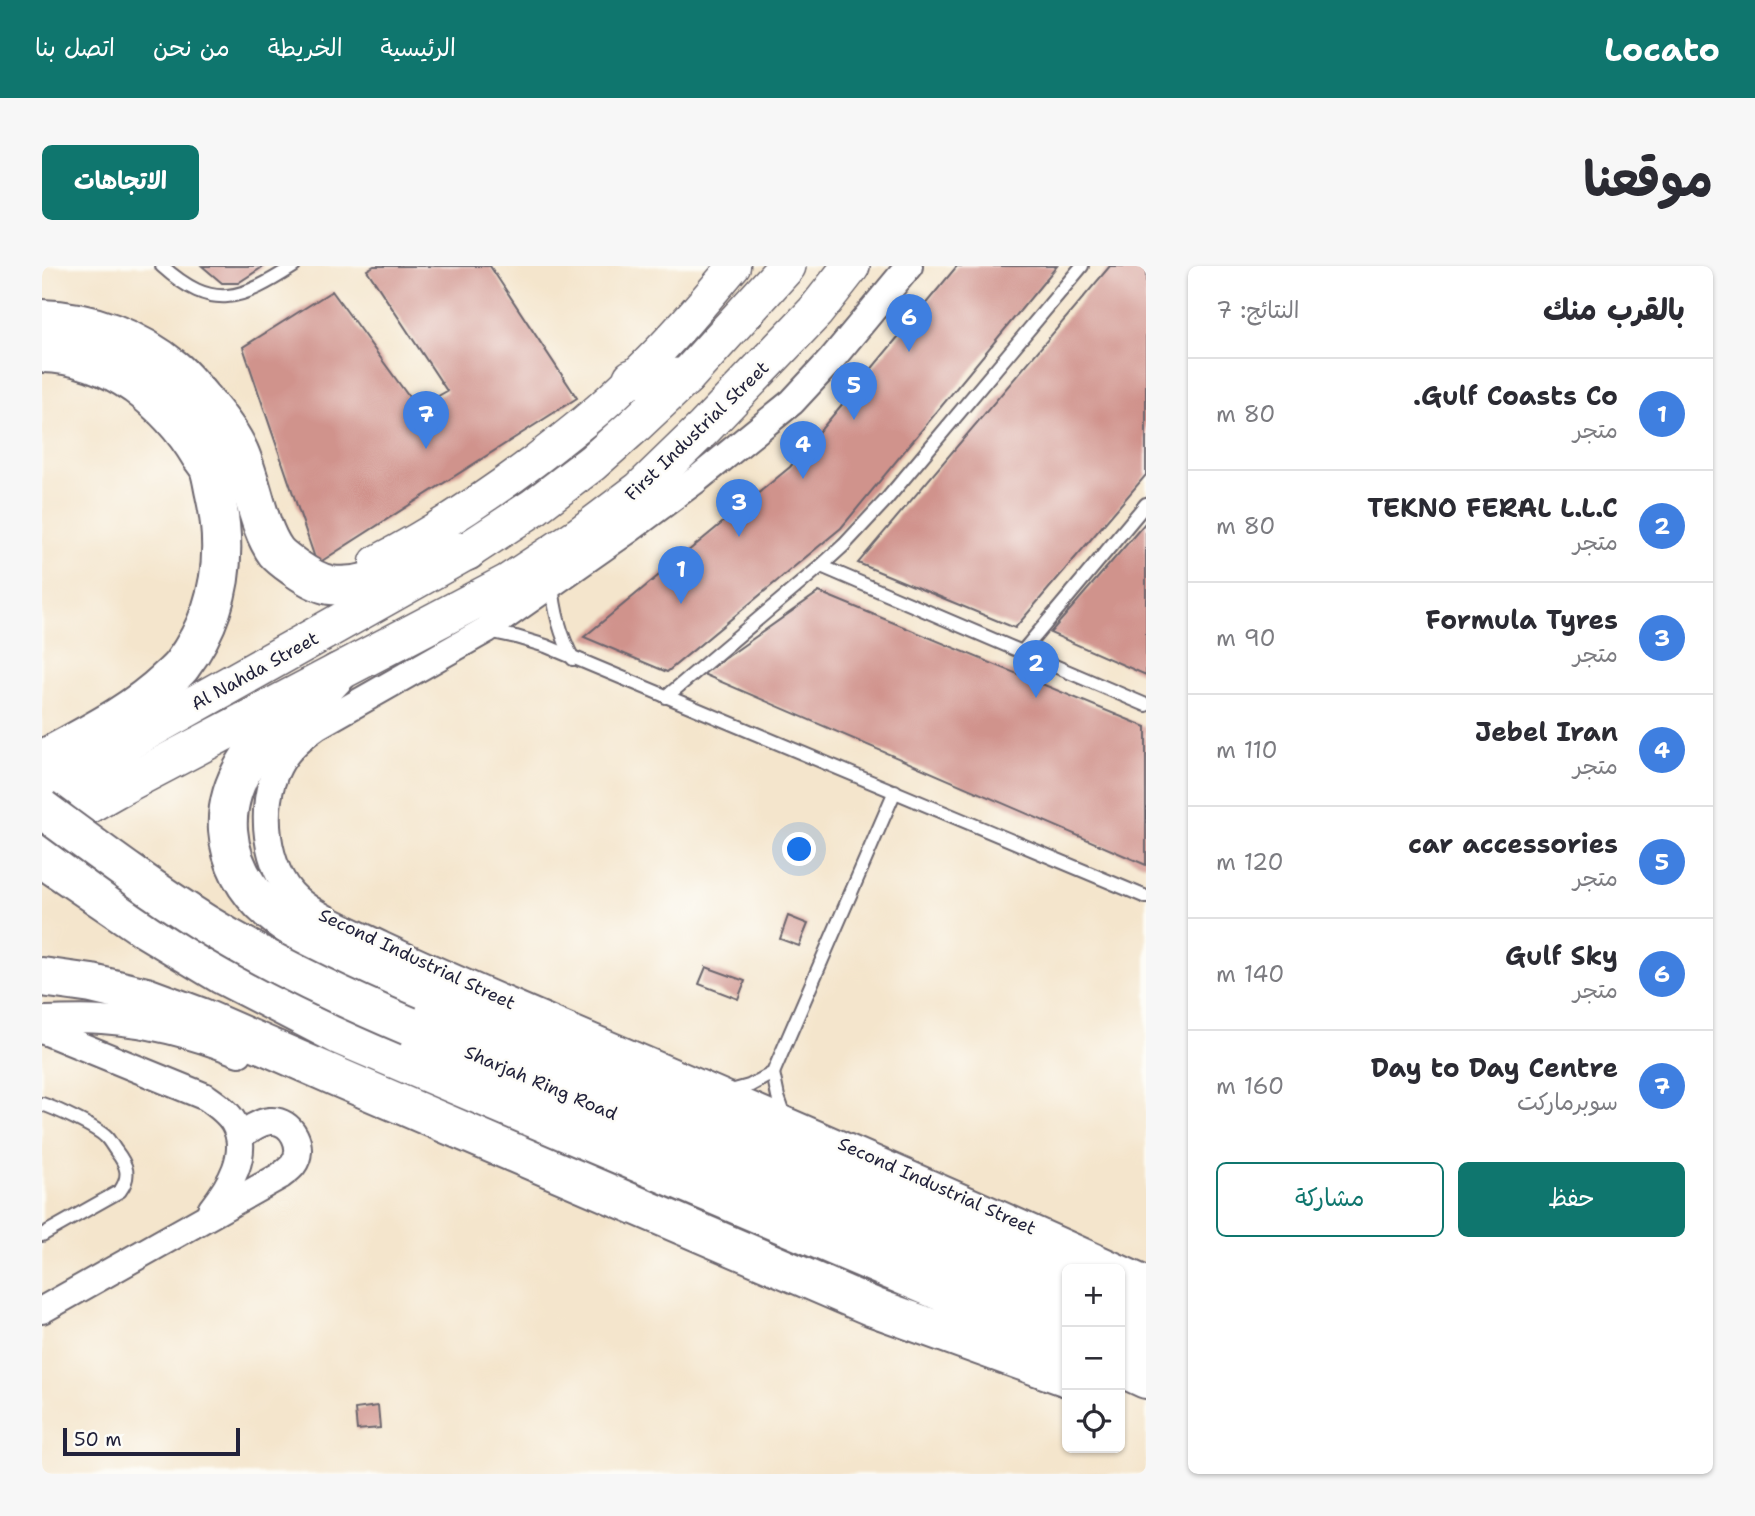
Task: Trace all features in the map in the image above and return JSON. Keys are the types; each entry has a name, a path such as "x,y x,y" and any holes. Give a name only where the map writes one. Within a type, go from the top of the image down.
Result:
{"main road":[{"path":"42,319 74,322 109,332 142,346 174,370 220,419 230,435 246,470 266,533 276,552 308,577 332,585 350,586 391,575 438,554 467,551 534,507 592,463 686,377 787,266"},
{"name":"First Industrial Street","path":"338,673 508,583 579,536 640,490 704,428 815,312 852,266"},
{"path":"42,353 88,360 122,375 153,397 187,433 208,468 217,506 222,549 218,591 204,631 181,667 153,694 107,724 42,760"},
{"path":"632,378 686,377"},
{"path":"579,536 630,529"},
{"name":"Al Nahda Street","path":"42,790 467,551"},
{"path":"42,831 116,789 338,673"},
{"path":"338,673 257,749 232,791 227,817 229,843 237,869 250,892 272,913 296,931 379,973 1062,1273"},
{"name":"Sharjah Ring Road","path":"42,809 205,923 314,983 1062,1306"},
{"name":"Sharjah Ring Road","path":"42,858 143,927 221,974 302,1017 383,1055 1062,1343"},
{"path":"42,977 92,984 146,997 200,1017 873,1307 1062,1375"},
{"path":"1125,1299 1146,1309"},
{"path":"1125,1332 1146,1342"},
{"path":"1125,1369 1146,1379"},
{"path":"1125,1398 1146,1405"}],"street":[{"path":"332,585 440,528 486,497 571,432 672,338 734,266"},
{"name":"Second Industrial Street","path":"909,266 831,360 792,402 696,480 486,630 301,737 277,767 271,783 267,824 273,862 282,883 297,900 356,933 513,1004 992,1210 1146,1280"},
{"path":"42,1020 100,1020 151,1026 211,1042 296,1073 335,1076"},
{"path":"42,1030 206,1097 221,1107 234,1122 240,1136 240,1152 227,1190 206,1217"},
{"path":"42,1310 280,1176 293,1165 298,1156 295,1136 289,1127 279,1122 259,1124 240,1136"}],"lane":[{"path":"162,266 194,290 215,296 236,296 256,289 294,266"},
{"path":"666,696 844,545 886,500 1082,266"},
{"path":"1022,652 1146,504"},
{"path":"821,566 1146,705"},
{"path":"552,583 557,623 573,659"},
{"path":"486,630 546,646 1146,897"},
{"path":"787,1121 773,1073 894,791"},
{"path":"721,1093 748,1086 773,1073"},
{"path":"42,1104 77,1119 105,1136 127,1168 127,1176 120,1191 42,1235"}],"building":[{"path":"202,266 264,266 238,283 222,283"},
{"path":"374,266 490,266 577,398 317,564 243,347 332,291 417,408 447,391 367,270"},
{"path":"957,266 1057,266 841,528 667,672 584,637 790,467"},
{"path":"1110,266 1146,266 1146,475 1015,628 858,563"},
{"path":"1146,522 1146,675 1050,633"},
{"path":"819,592 1146,727 1146,865 703,674"},
{"path":"788,916 808,924 799,946 780,939"},
{"path":"706,967 745,981 738,999 699,984"},
{"path":"378,1406 380,1428 357,1430 355,1409"}],"place":[{"name":"Gulf Sky","path":"909,352"},
{"name":"car accessories","path":"854,420"},
{"name":"Day to Day Centre","path":"426,449"},
{"name":"Jebel Iran","path":"803,479"},
{"name":"Formula Tyres","path":"739,537"},
{"name":"Gulf Coasts Co.","path":"681,604"},
{"name":"TEKNO FERAL L.L.C","path":"1036,698"}]}
